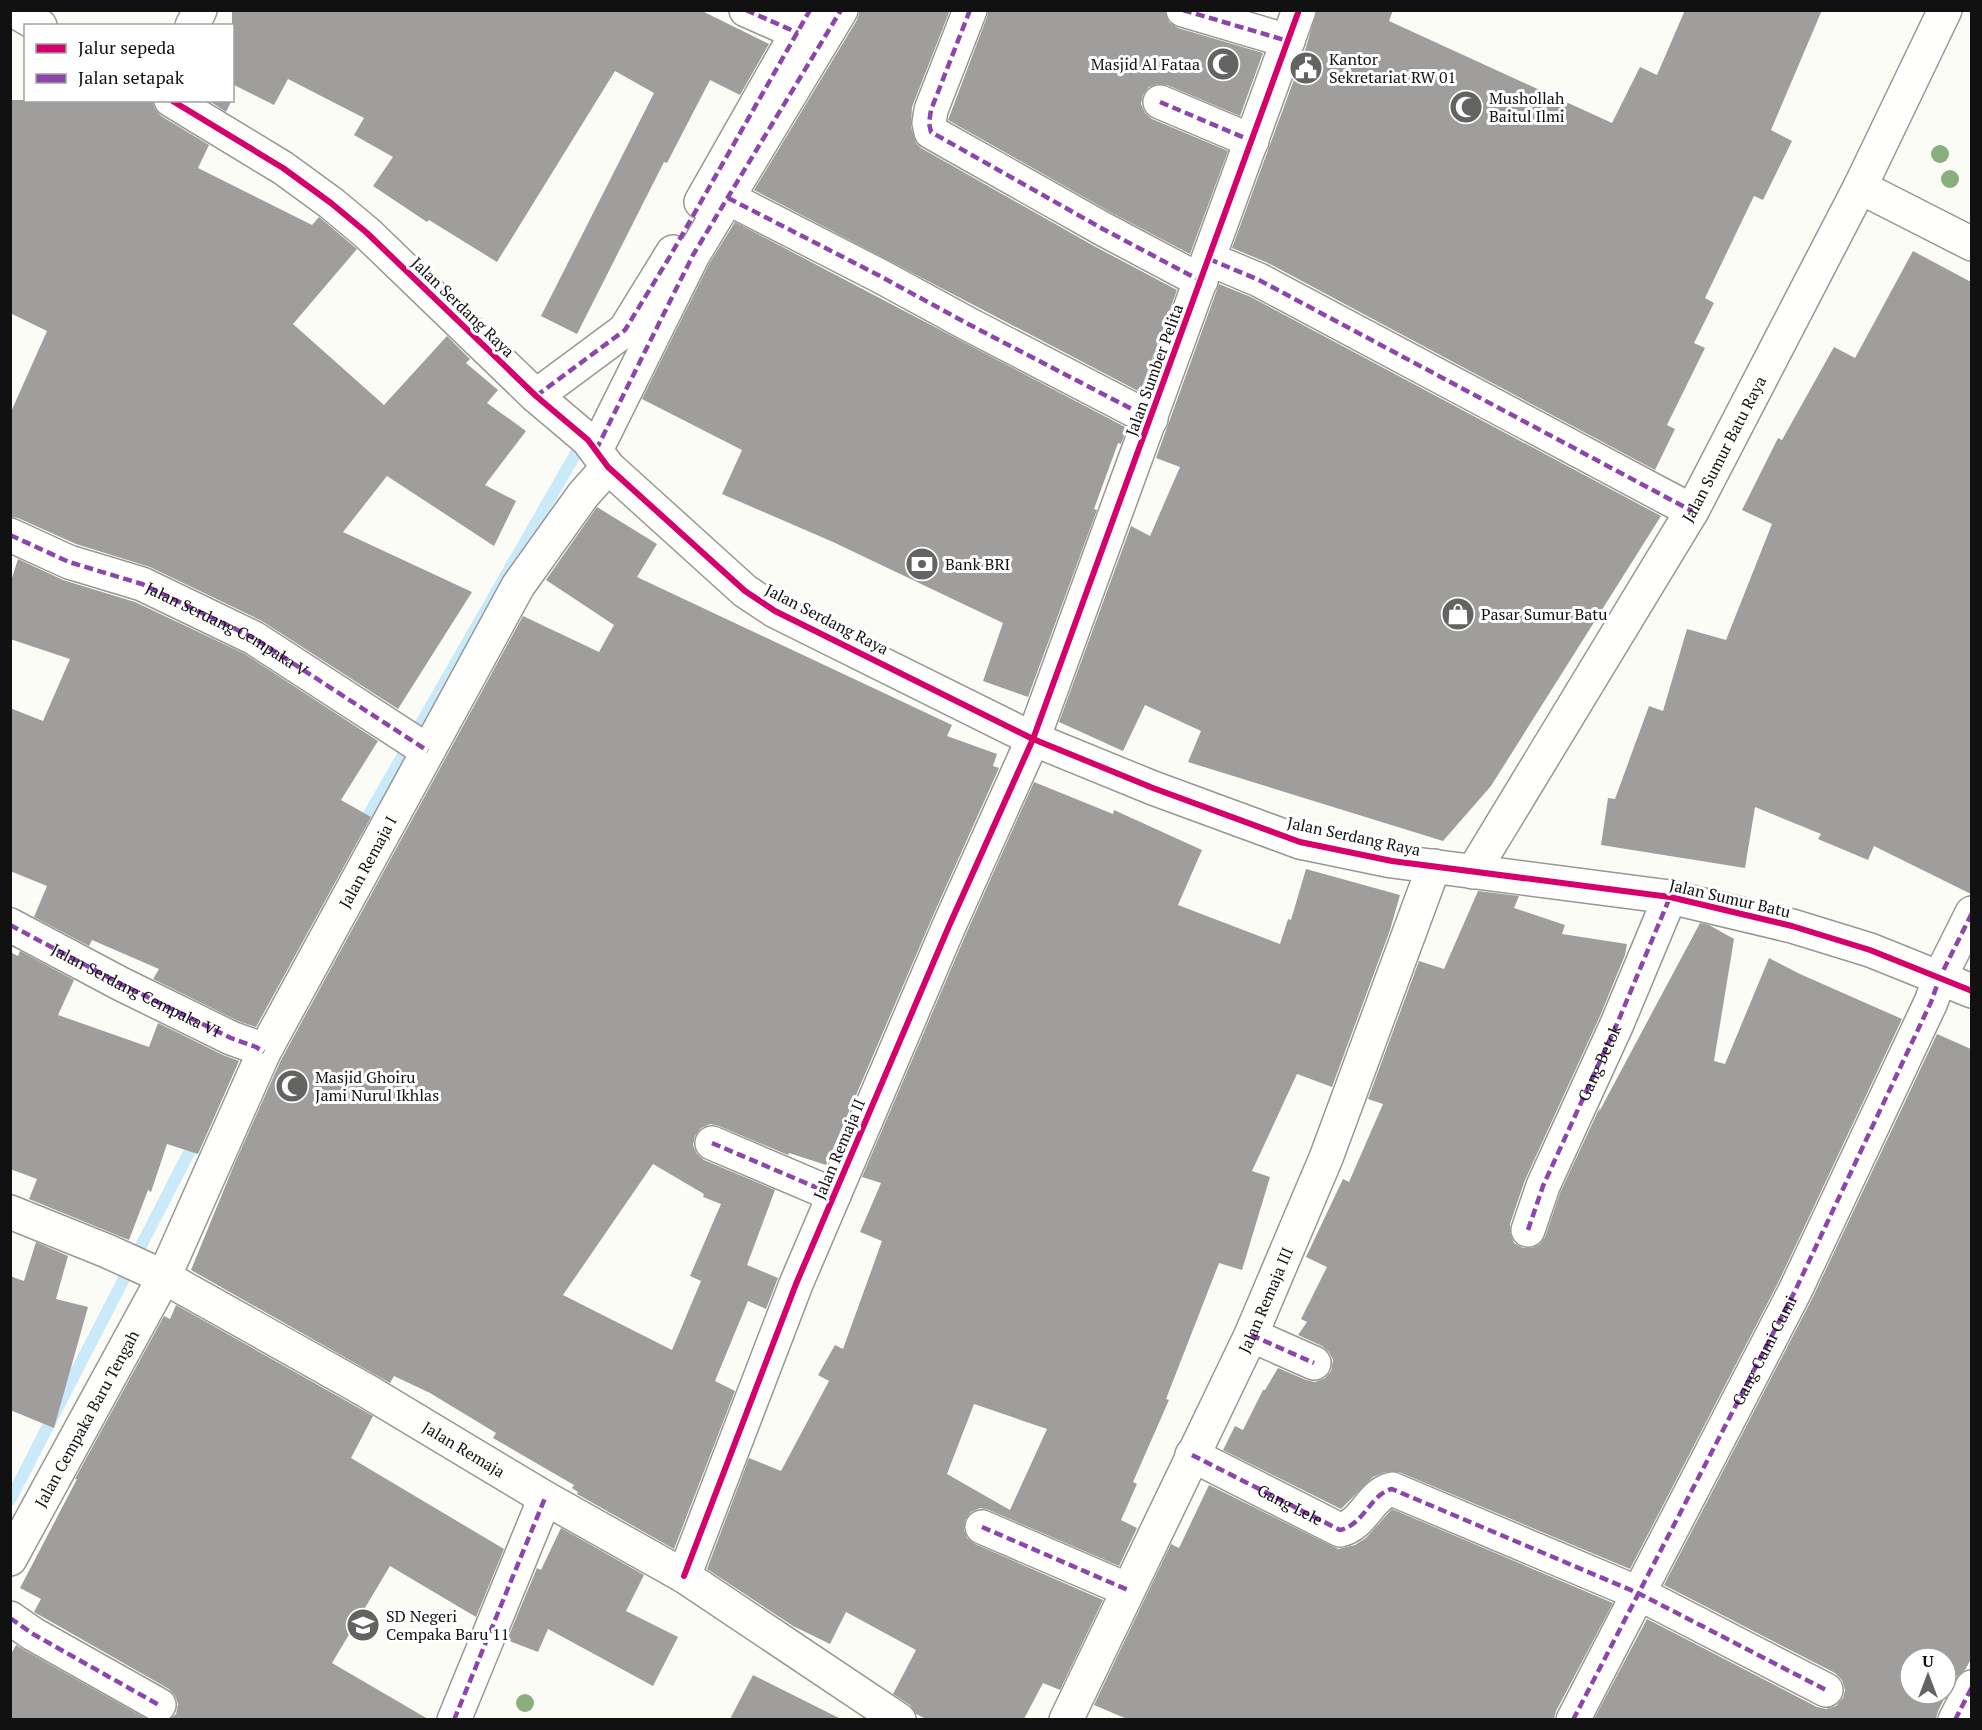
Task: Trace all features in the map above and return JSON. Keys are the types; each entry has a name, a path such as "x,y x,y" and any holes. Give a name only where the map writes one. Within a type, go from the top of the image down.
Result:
{"street":[{"path":"13,10 37,24"},
{"path":"193,24 200,10"},
{"path":"536,396 625,330 669,258 804,22 746,10"},
{"name":"Jalan Remaja I","path":"154,1272 251,1046 412,740 583,495 598,452 693,255 842,10"},
{"path":"970,10 931,110 929,123 931,132 1102,229 1205,270 1259,280 1692,511"},
{"path":"1183,10 1288,41"},
{"name":"Jalan Sumber Pelita","path":"1033,739 1299,10"},
{"name":"Jalan Sumur Batu Raya","path":"1473,872 1692,511 1860,187 1945,10"},
{"name":"Jalan Serdang Raya","path":"174,102 283,168 367,233 536,396 563,418 745,591 776,611 1033,739 1153,788 1300,842 1392,861 1473,872"},
{"path":"1160,102 1252,141"},
{"path":"1860,187 1971,244"},
{"path":"728,198 870,270 1151,419"},
{"name":"Jalan Serdang Cempaka V","path":"10,535 69,561 142,584 254,638 412,740"},
{"name":"Jalan Remaja II","path":"684,1576 796,1284 949,926 1033,739"},
{"name":"Jalan Remaja III","path":"1066,1719 1251,1335 1326,1158 1434,866"},
{"name":"Jalan Sumur Batu","path":"1473,872 1670,897 1792,926 1870,950 1971,991"},
{"name":"Gang Betok","path":"1528,1230 1543,1186 1617,1024 1670,897"},
{"name":"Gang Cumi Cumi","path":"1573,1719 1795,1291 1971,912"},
{"name":"Jalan Serdang Cempaka VI","path":"10,925 121,984 251,1046"},
{"path":"712,1143 834,1195"},
{"name":"Jalan Remaja","path":"10,1212 154,1272 367,1391 545,1498 684,1576 899,1719"},
{"name":"Jalan Cempaka Baru Tengah","path":"10,1559 154,1272"},
{"path":"1251,1335 1314,1363"},
{"name":"Gang Lele","path":"1192,1455 1340,1530 1353,1525 1380,1496 1392,1489 1638,1593"},
{"path":"454,1719 545,1498"},
{"path":"982,1527 1128,1590"},
{"path":"1638,1593 1826,1690"},
{"path":"10,1618 33,1634 159,1705"},
{"path":"1954,1719 1971,1687"}],"building":[{"path":"232,10 700,10 769,44 740,95 710,80 667,163 664,162 577,334 541,316 654,93 615,71 497,262 429,220 427,222 373,186 393,157 354,135 364,118 288,79 274,105 234,85 234,24 232,24"},
{"path":"860,10 950,10 912,107 911,127 916,143 921,148 1177,290 1140,392 754,190 857,20"},
{"path":"988,10 1165,10 1169,22 1178,28 1263,53 1240,116 1167,85 1157,84 1149,87 1143,95 1141,104 1145,113 1152,119 1228,151 1190,254 1112,213 948,120"},
{"path":"1317,10 1393,10 1389,21 1612,123 1640,67 1657,75 1685,10 1822,10 1771,130 1792,141 1763,200 1754,196 1705,298 1714,303 1694,343 1705,348 1667,425 1675,429 1655,470 1268,263 1232,248 1306,47"},
{"path":"10,100 24,100 24,102 153,102 161,116 209,145 198,168 312,225 319,217 357,249 293,324 384,405 447,336 470,359 466,363 498,390 487,403 526,431 485,485 516,501 494,546 387,476 343,532 472,592 398,709 262,621 150,567 76,544 18,518 10,517 10,414 47,331 10,313"},
{"path":"211,102 231,102 226,112"},
{"path":"735,222 1127,428 1121,444 1118,443 1094,509 1097,510 1028,697 983,681 1003,623 833,542 722,494 742,450 642,399 709,264"},
{"path":"1913,251 1971,282 1971,894 1874,846 1868,860 1818,839 1821,834 1755,807 1745,868 1601,845 1608,798 1615,799 1649,706 1663,711 1687,629 1726,640 1772,524 1742,510 1778,438 1782,440 1834,347 1855,358"},
{"name":"Pasar Sumur Batu","path":"1219,284 1251,297 1661,516 1491,786 1443,841 1188,762 1201,731 1145,705 1123,751 1059,722 1131,526 1150,536 1180,467 1156,458"},
{"path":"597,507 657,544 637,577 952,725 947,736 997,754 993,766 999,768 826,1165 789,1153 788,1155 710,1124 701,1128 695,1136 693,1145 697,1154 704,1160 775,1190 747,1265 778,1278 766,1309 748,1301 715,1381 735,1391 674,1549 577,1494 578,1492 572,1488 574,1485 493,1438 496,1433 430,1393 394,1376 390,1383 191,1270 234,1165 281,1060 523,616 599,652 614,625 546,580","holes":["653,1164 704,1194 703,1197 721,1204 690,1276 701,1281 672,1350 563,1295"]},
{"path":"18,559 63,580 135,602 245,654 378,741 341,800 371,817 256,1027 238,1021 153,979 159,969 92,940 89,946 34,917 47,886 10,871 10,708 43,721 70,659 10,639 10,584"},
{"path":"1034,782 1113,814 1114,810 1202,850 1178,905 1280,944 1288,919 1291,920 1306,869 1400,895 1390,930 1332,1087 1297,1074 1252,1171 1270,1177 1242,1270 1219,1263 1166,1399 1169,1400 1133,1482 1137,1484 1121,1520 1137,1528 1119,1566 989,1510 980,1508 971,1512 965,1520 964,1530 967,1538 975,1544 1103,1600 1060,1690 1043,1683 1024,1719 926,1719 916,1714 910,1705 893,1694 916,1650 846,1612 830,1644 793,1626 707,1569 749,1458 781,1471 829,1381 818,1375 835,1345 843,1349 882,1241 860,1232 881,1183 862,1177","holes":["974,1404 1047,1429 1010,1510 947,1474"]},
{"path":"1478,891 1519,896 1514,908 1565,925 1562,934 1627,944 1625,955 1600,1016 1525,1180 1510,1224 1510,1233 1514,1243 1523,1248 1532,1248 1540,1244 1545,1237 1560,1193 1600,1107 1599,1112 1700,923 1709,925 1734,939 1714,1061 1725,1064 1769,958 1902,1019 1778,1283 1630,1569 1399,1472 1385,1472 1373,1477 1341,1509 1223,1450 1235,1426 1243,1430 1263,1390 1278,1368 1315,1382 1325,1378 1331,1371 1333,1360 1329,1352 1322,1346 1298,1335 1307,1322 1301,1319 1327,1267 1306,1257 1343,1179 1349,1182 1383,1104 1368,1099 1419,961 1444,969"},
{"path":"20,951 74,980 58,1015 149,1047 158,1023 239,1061 198,1154 167,1144 151,1192 148,1190 129,1240 29,1199 37,1179 10,1169 10,952 18,956"},
{"path":"1937,1034 1971,1049 1971,1659 1965,1670 1958,1676 1958,1646 1898,1646 1898,1706 1941,1706 1936,1719 1594,1719 1647,1619 1817,1707 1826,1709 1836,1706 1843,1698 1845,1690 1842,1680 1835,1673 1664,1585 1812,1299"},
{"path":"36,1242 68,1256 56,1299 88,1307 54,1428 10,1410 10,1276 24,1281"},
{"path":"176,1305 373,1416 351,1458 504,1549 476,1617 390,1566 332,1663 428,1719 170,1719 176,1714 178,1704 169,1689 34,1612 41,1599 20,1588 77,1479 75,1479 164,1316 170,1319"},
{"path":"1209,1485 1338,1549 1355,1545 1366,1538 1392,1509 1613,1603 1556,1711 1554,1719 1127,1719 1094,1705 1171,1544 1179,1548"},
{"path":"561,1528 644,1575 626,1611 678,1637 653,1686 548,1629 538,1652 507,1640 537,1568 541,1570"},
{"path":"16,1645 147,1719 10,1719 10,1656"},
{"path":"753,1675 841,1719 730,1719"}],"waterway":[{"path":"360,830 584,439"},
{"path":"10,1500 197,1137"}],"marked path":[{"path":"746,10 798,33"},
{"path":"536,396 625,330 669,258 810,10"},
{"path":"596,450 693,255 841,10"},
{"path":"970,10 931,110 929,123 931,132 1103,229 1201,281"},
{"path":"1183,10 1288,41"},
{"path":"1160,102 1252,141"},
{"path":"728,198 1151,419"},
{"path":"1209,259 1259,280 1692,511"},
{"path":"10,535 69,562 142,584 254,638 428,751"},
{"path":"1528,1230 1543,1186 1617,1024 1670,897"},
{"path":"1573,1720 1795,1291 1931,1002 1940,977 1972,913"},
{"path":"10,925 121,984 264,1052"},
{"path":"712,1143 834,1195"},
{"path":"1251,1335 1314,1363"},
{"path":"1192,1455 1340,1530 1355,1522 1378,1497 1392,1489 1638,1593 1826,1690"},
{"path":"454,1720 545,1498"},
{"path":"982,1527 1128,1590"},
{"path":"10,1618 33,1634 159,1705"},
{"path":"1955,1720 1972,1687"}],"cycle path":[{"path":"684,1576 796,1284 949,926 1033,739 1299,10"},
{"path":"174,102 283,168 367,233 536,396 588,440 608,467 745,591 775,611 1033,739 1153,788 1300,842 1392,861 1670,897 1792,926 1870,950 1972,991"}],"place":[{"name":"Masjid Al Fataa","path":"1223,64"},
{"name":"Kantor Sekretariat RW 01","path":"1306,68"},
{"name":"Mushollah Baitul Ilmi","path":"1466,107"},
{"name":"Bank BRI","path":"922,564"},
{"name":"Pasar Sumur Batu","path":"1458,614"},
{"name":"Masjid Ghoiru Jami Nurul Ikhlas","path":"292,1086"},
{"name":"SD Negeri Cempaka Baru 11","path":"363,1625"}]}
